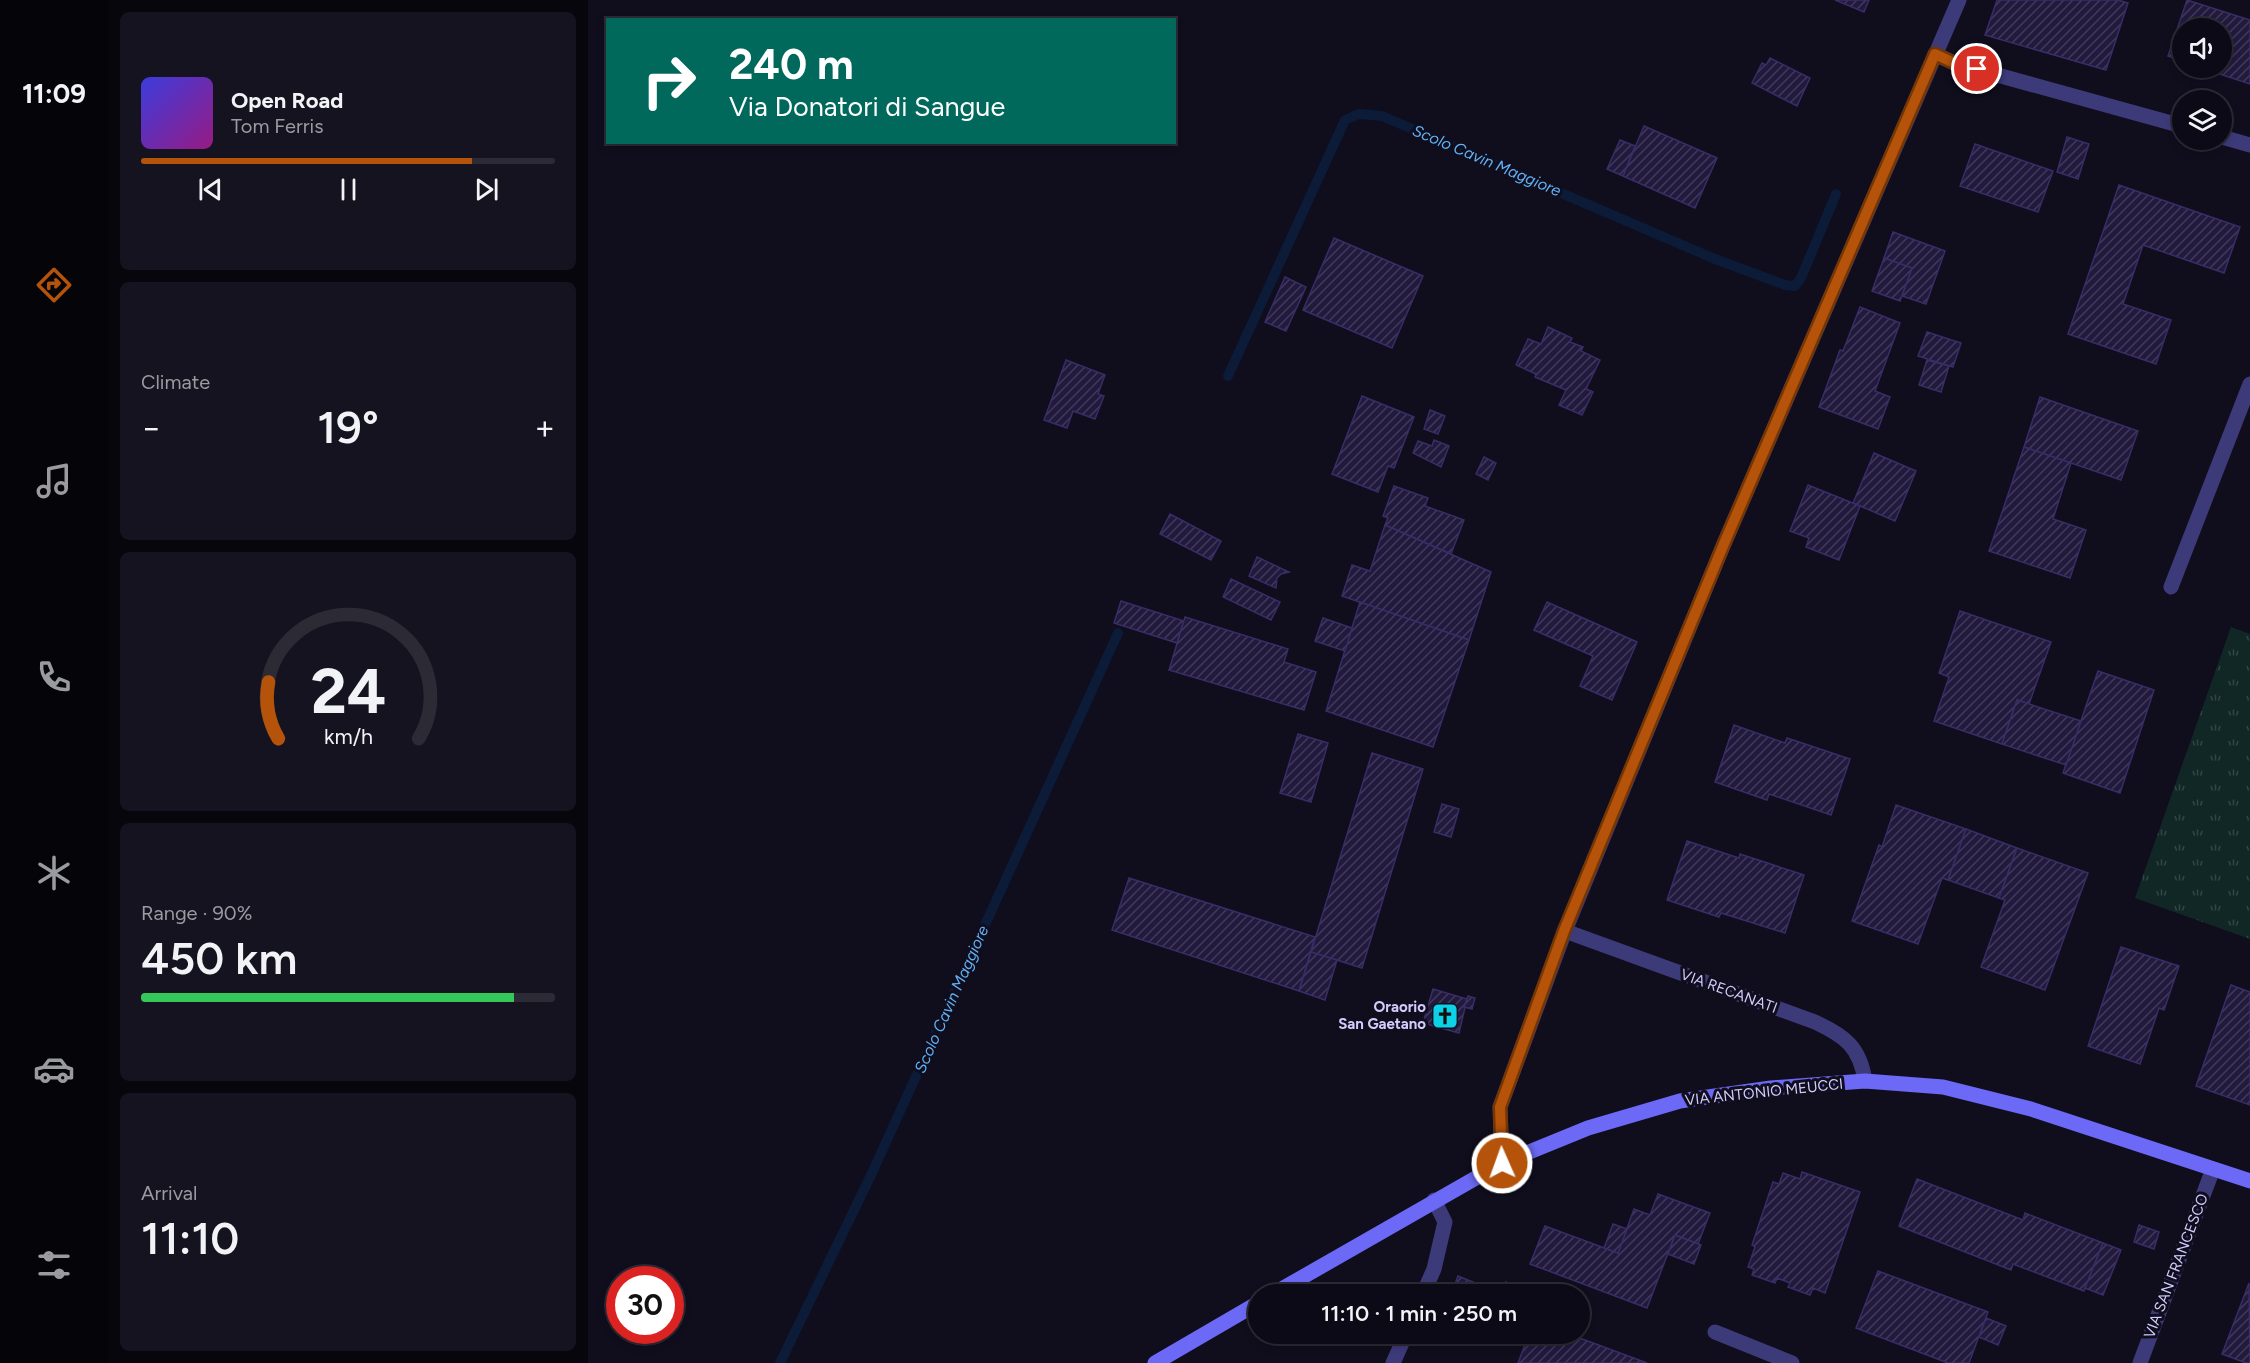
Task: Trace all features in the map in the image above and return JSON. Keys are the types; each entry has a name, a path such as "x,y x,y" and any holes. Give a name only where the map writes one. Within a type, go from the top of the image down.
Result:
{"main road":[{"name":"VIA ANTONIO MEUCCI","path":"1290,1284 1502,1163 1588,1128 1680,1101 1771,1088 1865,1081 1943,1087 2031,1109 2250,1181"},
{"path":"1155,1363 1248,1309"}],"street":[{"path":"1502,1163 1500,1107 1564,931 1723,546 1959,0"},
{"path":"1935,54 1954,63 2172,123"},
{"path":"2232,140 2250,145"},
{"path":"2171,587 2250,384"},
{"name":"VIA RECANATI","path":"1564,931 1815,1022 1840,1034 1863,1064 1865,1081"},
{"name":"VIA SAN FRANCESCO","path":"2140,1363 2213,1169"},
{"path":"1427,1284 1434,1269 1445,1222 1434,1200"},
{"path":"1715,1332 1792,1363"},
{"path":"1393,1363 1402,1344"}],"green space":[{"path":"2231,627 2250,634 2250,939 2135,898"}],"building":[{"path":"1835,0 1869,0 1864,12"},
{"path":"1997,0 2118,0 2128,3 2106,70 1985,35"},
{"path":"2187,0 2250,20 2250,84 2232,78 2232,18 2181,18"},
{"path":"2172,44 2172,57 2168,56"},
{"path":"1770,58 1810,78 1797,106 1752,83 1762,63 1766,65"},
{"path":"1644,126 1717,158 1695,208 1623,176"},
{"path":"2067,137 2089,144 2078,179 2057,172"},
{"path":"1620,140 1635,146 1623,176 1607,169"},
{"path":"1975,144 2053,171 2038,212 1960,186"},
{"path":"2119,185 2240,227 2224,273 2143,245 2123,304 2171,320 2156,364 2068,334"},
{"path":"1893,232 1945,251 1926,304 1902,296 1912,268 1884,258"},
{"path":"1334,238 1423,276 1392,348 1303,310"},
{"path":"1884,258 1912,268 1900,301 1872,291"},
{"path":"1285,277 1306,287 1286,331 1265,322"},
{"path":"1860,307 1900,323 1875,391 1890,397 1878,429 1819,407 1840,350 1843,351"},
{"path":"1548,327 1572,338 1570,342 1583,347 1581,351 1600,360 1586,389 1593,392 1582,415 1559,405 1566,390 1535,377 1536,374 1516,365 1528,339 1541,344"},
{"path":"1927,332 1961,343 1953,367 1918,356"},
{"path":"1066,360 1105,375 1098,394 1104,396 1095,419 1073,411 1067,428 1044,420"},
{"path":"1927,360 1949,366 1941,392 1919,385"},
{"path":"1362,396 1414,417 1394,468 1388,466 1378,492 1332,474"},
{"path":"2040,397 2138,431 2121,480 2024,447"},
{"path":"1430,410 1445,416 1438,434 1424,429"},
{"path":"1434,440 1449,446 1441,467 1413,453 1418,441 1432,446"},
{"path":"2024,447 2071,463 2053,519 2086,530 2070,578 1989,551"},
{"path":"1874,453 1916,471 1895,521 1853,503"},
{"path":"1484,457 1496,463 1488,480 1476,474"},
{"path":"1808,485 1860,506 1839,560 1806,547 1809,538 1790,531"},
{"path":"1394,486 1428,498 1425,506 1464,520 1451,554 1385,525 1388,518 1383,516"},
{"path":"1170,514 1221,541 1211,560 1160,534"},
{"path":"1385,525 1491,572 1469,640 1342,596 1352,565 1370,571"},
{"path":"1257,557 1289,572 1277,578 1276,588 1249,576"},
{"path":"1231,579 1280,602 1271,620 1223,597"},
{"path":"1121,601 1184,621 1177,643 1114,623"},
{"path":"1360,602 1469,640 1433,747 1326,711"},
{"path":"1547,602 1637,642 1612,700 1580,686 1593,656 1534,630"},
{"path":"1960,611 2051,642 2029,704 2017,700 2002,744 1934,721 1949,677 1939,673"},
{"path":"1185,617 1288,649 1284,662 1316,672 1304,710 1169,670"},
{"path":"1323,618 1352,628 1345,651 1315,641"},
{"path":"2098,671 2154,690 2120,793 2063,773"},
{"path":"2017,700 2081,721 2066,765 2002,744"},
{"path":"1734,725 1785,743 1787,738 1850,759 1831,815 1769,794 1767,800 1715,782"},
{"path":"1298,734 1328,743 1311,802 1280,793"},
{"path":"1372,753 1423,769 1362,968 1311,952"},
{"path":"1442,804 1459,809 1451,837 1434,832"},
{"path":"1896,805 1966,829 1948,880 1942,878 1918,944 1852,921 1879,845 1882,847"},
{"path":"1966,829 2017,848 1999,898 1948,880"},
{"path":"1687,841 1739,858 1740,854 1804,875 1785,933 1721,913 1719,917 1667,900"},
{"path":"2017,848 2088,873 2045,990 1981,967 2005,900 1999,898"},
{"path":"1129,878 1315,937 1299,991 1112,930"},
{"path":"2121,947 2179,966 2164,1010 2159,1008 2140,1064 2088,1046"},
{"path":"1311,952 1337,960 1325,1000 1299,991"},
{"path":"2231,985 2250,992 2250,1105 2196,1086"},
{"name":"Oraorio San Gaetano","path":"1433,989 1467,999 1459,1033 1423,1023"},
{"path":"1468,996 1475,998 1472,1009 1464,1007"},
{"path":"1802,1172 1860,1192 1825,1293 1813,1288 1810,1295 1788,1287 1790,1283 1777,1278 1775,1283 1752,1275 1754,1269 1748,1267 1755,1247 1752,1245 1773,1182 1779,1184 1783,1173 1800,1179"},
{"path":"1917,1179 2023,1220 2025,1213 2103,1243 2084,1291 2013,1264 2011,1270 1899,1226"},
{"path":"1658,1194 1710,1213 1698,1244 1675,1235 1647,1308 1590,1287 1590,1284 1583,1284 1530,1264 1545,1226 1618,1253 1634,1209 1650,1215"},
{"path":"1613,1224 1627,1229 1618,1253 1604,1248"},
{"path":"2139,1225 2159,1232 2154,1249 2134,1242"},
{"path":"1675,1235 1701,1245 1694,1264 1668,1254"},
{"path":"2103,1243 2121,1250 2103,1295 2085,1288"},
{"path":"1878,1271 1988,1312 1969,1363 1948,1363 1856,1328"},
{"path":"1458,1276 1478,1284 1455,1284"},
{"path":"2249,1283 2250,1363 2246,1363 2222,1354"},
{"path":"1986,1318 2006,1326 1998,1345 1979,1337"},
{"path":"1590,1342 1647,1363 1518,1363 1525,1344 1590,1344"}],"waterway":[{"name":"Scolo Cavin Maggiore","path":"1228,376 1345,120 1359,114 1382,116 1715,259 1785,285 1795,286 1801,278 1836,194"},
{"name":"Scolo Cavin Maggiore","path":"780,1363 872,1173 1118,633"}],"place":[{"name":"Oraorio San Gaetano","path":"1445,1016"}],"route":[{"path":"1502,1163 1500,1107 1564,931 1723,546 1935,54 1954,63 1977,69"}]}
